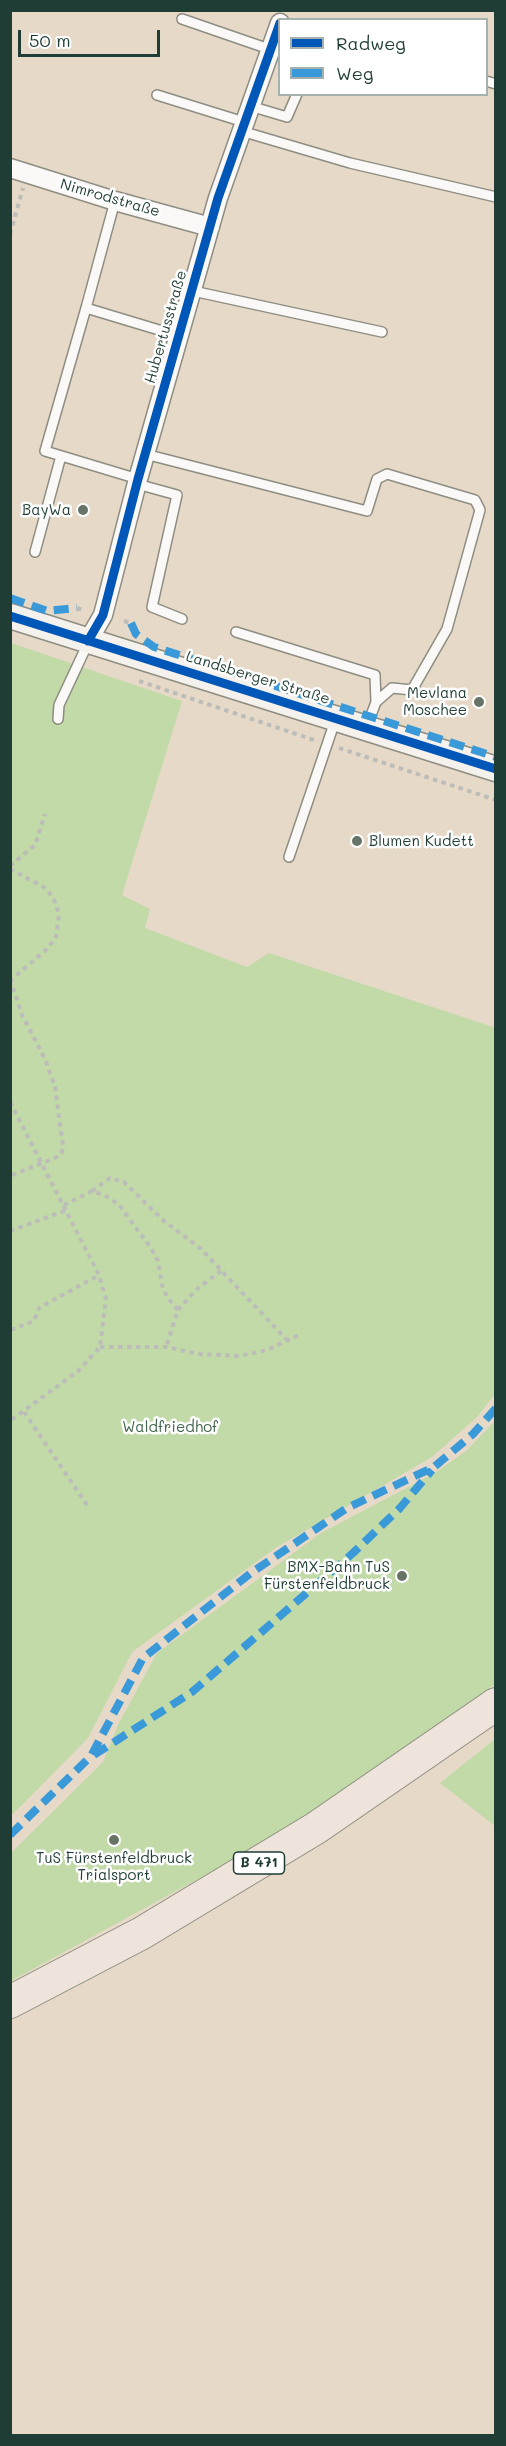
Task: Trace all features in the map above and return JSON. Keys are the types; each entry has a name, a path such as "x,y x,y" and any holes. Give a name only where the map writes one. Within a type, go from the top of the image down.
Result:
{"highway":[{"name":"B 471","path":"10,2002 142,1933 306,1834 495,1704"}],"street":[{"name":"Hubertusstraße","path":"88,640 103,615 137,482 210,227 278,26"},
{"name":"Nimrodstraße","path":"10,168 115,201 210,227"},
{"name":"Landsberger Straße","path":"10,616 495,769"}],"lane":[{"path":"182,19 269,49"},
{"path":"157,95 245,120 350,163 495,197"},
{"path":"245,120 287,117 296,96"},
{"path":"115,201 45,451 177,495 152,607 182,619"},
{"path":"193,291 382,332"},
{"path":"86,308 179,336"},
{"path":"145,454 367,510 377,479 387,474 475,500 480,510 447,629 412,690 392,688 376,702"},
{"path":"35,552 61,456"},
{"path":"236,632 375,675 376,702 367,728"},
{"path":"58,719 59,705 88,640"},
{"path":"289,857 336,718"}],"path":[{"path":"10,234 25,183"},
{"path":"76,608 83,610"},
{"path":"124,621 131,623"},
{"path":"134,680 495,800"},
{"path":"10,1176 57,1157 62,1152 63,1146 55,1087 45,1059 22,1015 11,979 48,948 56,937 59,915 55,902 46,889 10,867 35,845 45,814"},
{"path":"10,1102 99,1275 106,1299 100,1347 78,1371 10,1421"},
{"path":"10,1231 65,1207 110,1178 124,1182 145,1204 200,1248 288,1341"},
{"path":"92,1191 108,1197 119,1205 151,1248 158,1261 162,1285 178,1310"},
{"path":"166,1347 178,1310 198,1288 221,1271"},
{"path":"11,1330 34,1321 39,1308 99,1275"},
{"path":"100,1347 166,1347 198,1354 240,1356 267,1350 299,1335"},
{"path":"24,1412 89,1508"}],"green space":[{"name":"Waldfriedhof","path":"11,643 182,701 122,895 150,909 145,928 247,967 269,953 496,1028 495,1394 478,1416 432,1457 277,1547 132,1652 88,1738 11,1816"},
{"path":"495,1421 495,1684 466,1707 275,1837 11,1981 11,1853 103,1762 119,1723 157,1653 321,1533 435,1473 467,1450"},
{"path":"495,1739 495,1826 440,1783"}],"marked path":[{"path":"10,598 47,611 77,608"},
{"path":"131,623 136,634 154,647 496,757"},
{"path":"10,1835 91,1756 143,1658 251,1573 347,1508 434,1467 473,1434 496,1408"},
{"path":"94,1755 192,1692 353,1553 400,1508 432,1470"}],"cycle path":[{"path":"88,641 103,615 138,479 218,198 278,29"},
{"path":"10,616 496,769"}],"place":[{"name":"BayWa","path":"83,510"},
{"name":"Mevlana Moschee","path":"479,702"},
{"name":"Blumen Kudett","path":"357,841"},
{"name":"BMX-Bahn TuS Fürstenfeldbruck","path":"402,1576"},
{"name":"TuS Fürstenfeldbruck Trialsport","path":"114,1840"}]}
